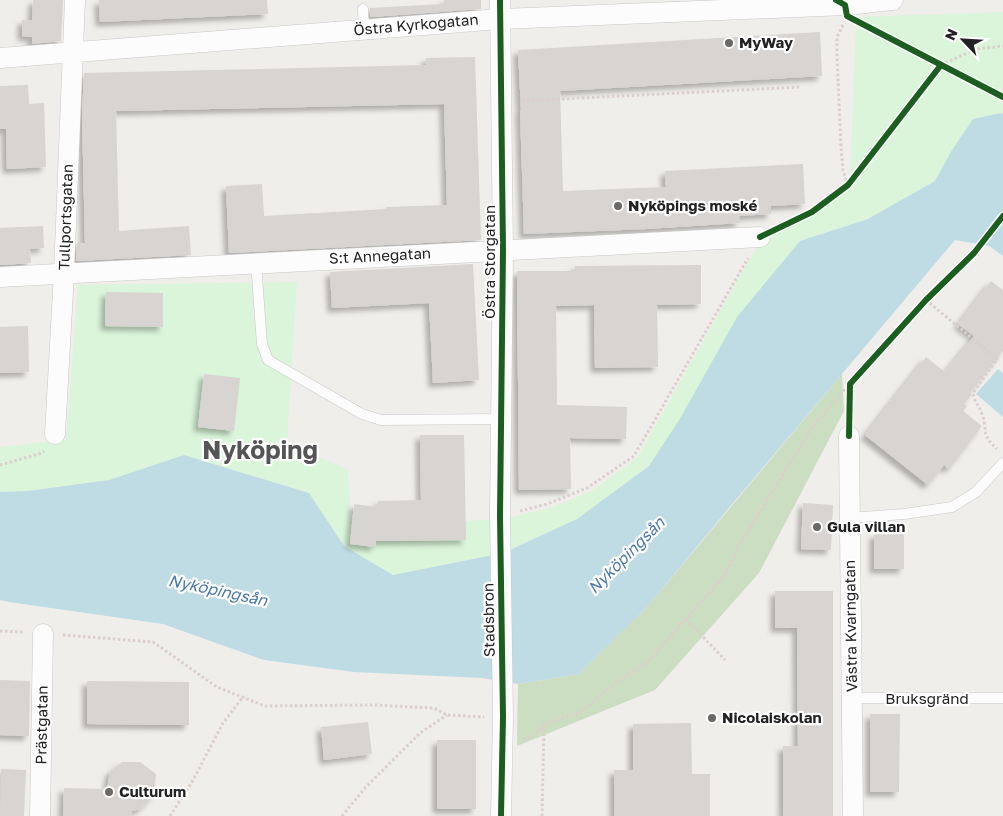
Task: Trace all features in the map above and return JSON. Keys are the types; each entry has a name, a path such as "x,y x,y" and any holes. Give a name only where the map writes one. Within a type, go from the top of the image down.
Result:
{"street":[{"name":"Tullportsgatan","path":"54,434 64,273 75,0"},
{"name":"Östra Kyrkogatan","path":"0,58 364,30 500,9 846,7 893,0"},
{"name":"Östra Storgatan","path":"500,9 503,250 500,519"},
{"name":"S:t Annegatan","path":"0,276 760,237"},
{"name":"Västra Kvarngatan","path":"849,436 853,816"},
{"name":"Stadsbron","path":"500,519 503,718 501,816"},
{"name":"Prästgatan","path":"40,816 44,634"}],"lane":[{"path":"363,9 364,30"},
{"path":"256,263 262,344 268,360 362,414 381,420 501,419"},
{"path":"850,518 904,514 952,507 976,492 1003,463"},
{"name":"Bruksgränd","path":"851,698 1003,698"}],"path":[{"path":"846,7 837,37 837,56 841,148 843,170 848,185"},
{"path":"941,65 976,49 1003,46"},
{"path":"932,60 948,69"},
{"path":"502,102 801,87"},
{"path":"500,519 547,504 587,488 634,456 760,237"},
{"path":"920,306 932,293"},
{"path":"926,300 997,359 973,392 975,403 982,414 986,439 1003,454"},
{"path":"850,392 852,381"},
{"path":"520,739 531,738 544,724 581,712 614,684 649,660 724,576 739,546 813,426 852,381"},
{"path":"0,465 42,453 54,434"},
{"path":"686,620 725,660"},
{"path":"0,631 153,642 217,687 265,706 375,705 434,708 447,715 503,718"},
{"path":"170,816 192,782 222,724 243,697"},
{"path":"342,816 365,788 420,733 447,715"},
{"path":"542,816 544,724"}],"green space":[{"path":"1003,12 1003,113 973,119 952,150 935,181 868,219 800,241 649,466 577,519 503,553 393,575 344,546 309,493 184,455 109,480 28,491 0,492 0,447 66,440 78,285 297,282 287,442 348,470 352,527 503,519 550,508 590,492 637,458 761,239 814,213 850,186 856,17"},
{"path":"842,374 844,411 759,573 655,690 517,746 518,684 579,674 648,606"}],"water":[{"name":"Nyköpingsån","path":"1003,114 1003,256 989,246 955,240 648,606 579,674 518,684 482,678 354,672 264,660 163,624 0,600 0,492 28,491 109,480 184,455 309,493 344,546 393,575 503,553 577,519 649,466 681,417 737,317 800,241 868,219 935,181 952,150 973,119"},
{"path":"998,369 1003,373 1003,417 976,394"}],"building":[{"path":"33,0 63,0 61,41 32,44 32,37 22,36 22,20 32,20"},
{"path":"99,0 267,0 268,14 100,22"},
{"path":"444,0 481,0 481,9 370,17 370,8 444,4"},
{"path":"820,32 822,76 560,91 563,191 666,187 665,171 803,164 805,204 771,206 771,214 739,216 740,223 524,234 518,50"},
{"path":"475,57 481,240 229,253 226,186 262,184 264,216 386,209 386,207 447,205 444,104 116,111 119,231 189,226 191,255 76,261 77,243 85,243 82,115 84,73 426,65 426,58"},
{"path":"28,85 29,104 44,103 46,167 7,169 6,129 0,129 0,86"},
{"path":"43,226 44,248 30,249 31,263 0,265 0,228"},
{"path":"473,264 479,380 433,383 429,303 332,308 330,272"},
{"path":"701,265 701,304 657,305 658,367 595,368 594,305 556,306 557,405 627,407 626,439 570,438 571,489 519,490 517,271 575,271 575,266"},
{"path":"991,281 1003,290 1003,351 970,393 972,394 964,404 967,406 963,411 982,426 949,469 944,465 928,485 865,435 926,357 945,372 974,336 958,324"},
{"path":"106,292 163,293 163,327 105,326"},
{"path":"28,326 29,372 0,373 0,327"},
{"path":"204,374 240,378 234,431 198,427"},
{"path":"420,435 464,435 466,540 376,541 375,547 350,544 354,504 378,507 378,501 421,500"},
{"name":"Gula villan","path":"803,503 833,505 831,550 801,549"},
{"path":"874,534 904,534 904,569 874,569"},
{"path":"775,591 833,591 833,816 783,816 783,746 798,746 797,628 775,628"},
{"path":"0,680 30,681 29,736 0,735"},
{"path":"87,681 189,682 189,725 87,724"},
{"path":"870,714 900,714 899,792 870,792"},
{"path":"368,722 372,754 324,760 321,727"},
{"path":"691,723 692,774 710,774 710,816 614,816 614,770 633,770 633,724"},
{"path":"437,740 476,740 476,809 437,809"},
{"name":"Culturum","path":"122,762 140,762 156,774 154,795 141,809 132,811 132,816 63,816 64,788 107,789 110,772"},
{"path":"1,769 26,770 24,816 0,816"}],"cycle path":[{"path":"500,0 503,250 500,516 503,717 501,816"},
{"path":"836,0 845,5 847,16 1003,97"},
{"path":"760,237 812,212 848,185 941,65"},
{"path":"849,436 850,384 926,300 974,253 1003,216"}],"place":[{"name":"MyWay","path":"729,43"},
{"name":"Nyköpings moské","path":"618,206"},
{"name":"Gula villan","path":"817,527"},
{"name":"Nicolaiskolan","path":"712,718"},
{"name":"Culturum","path":"109,792"}],"district":[{"name":"Nyköping","path":"260,450"}]}
